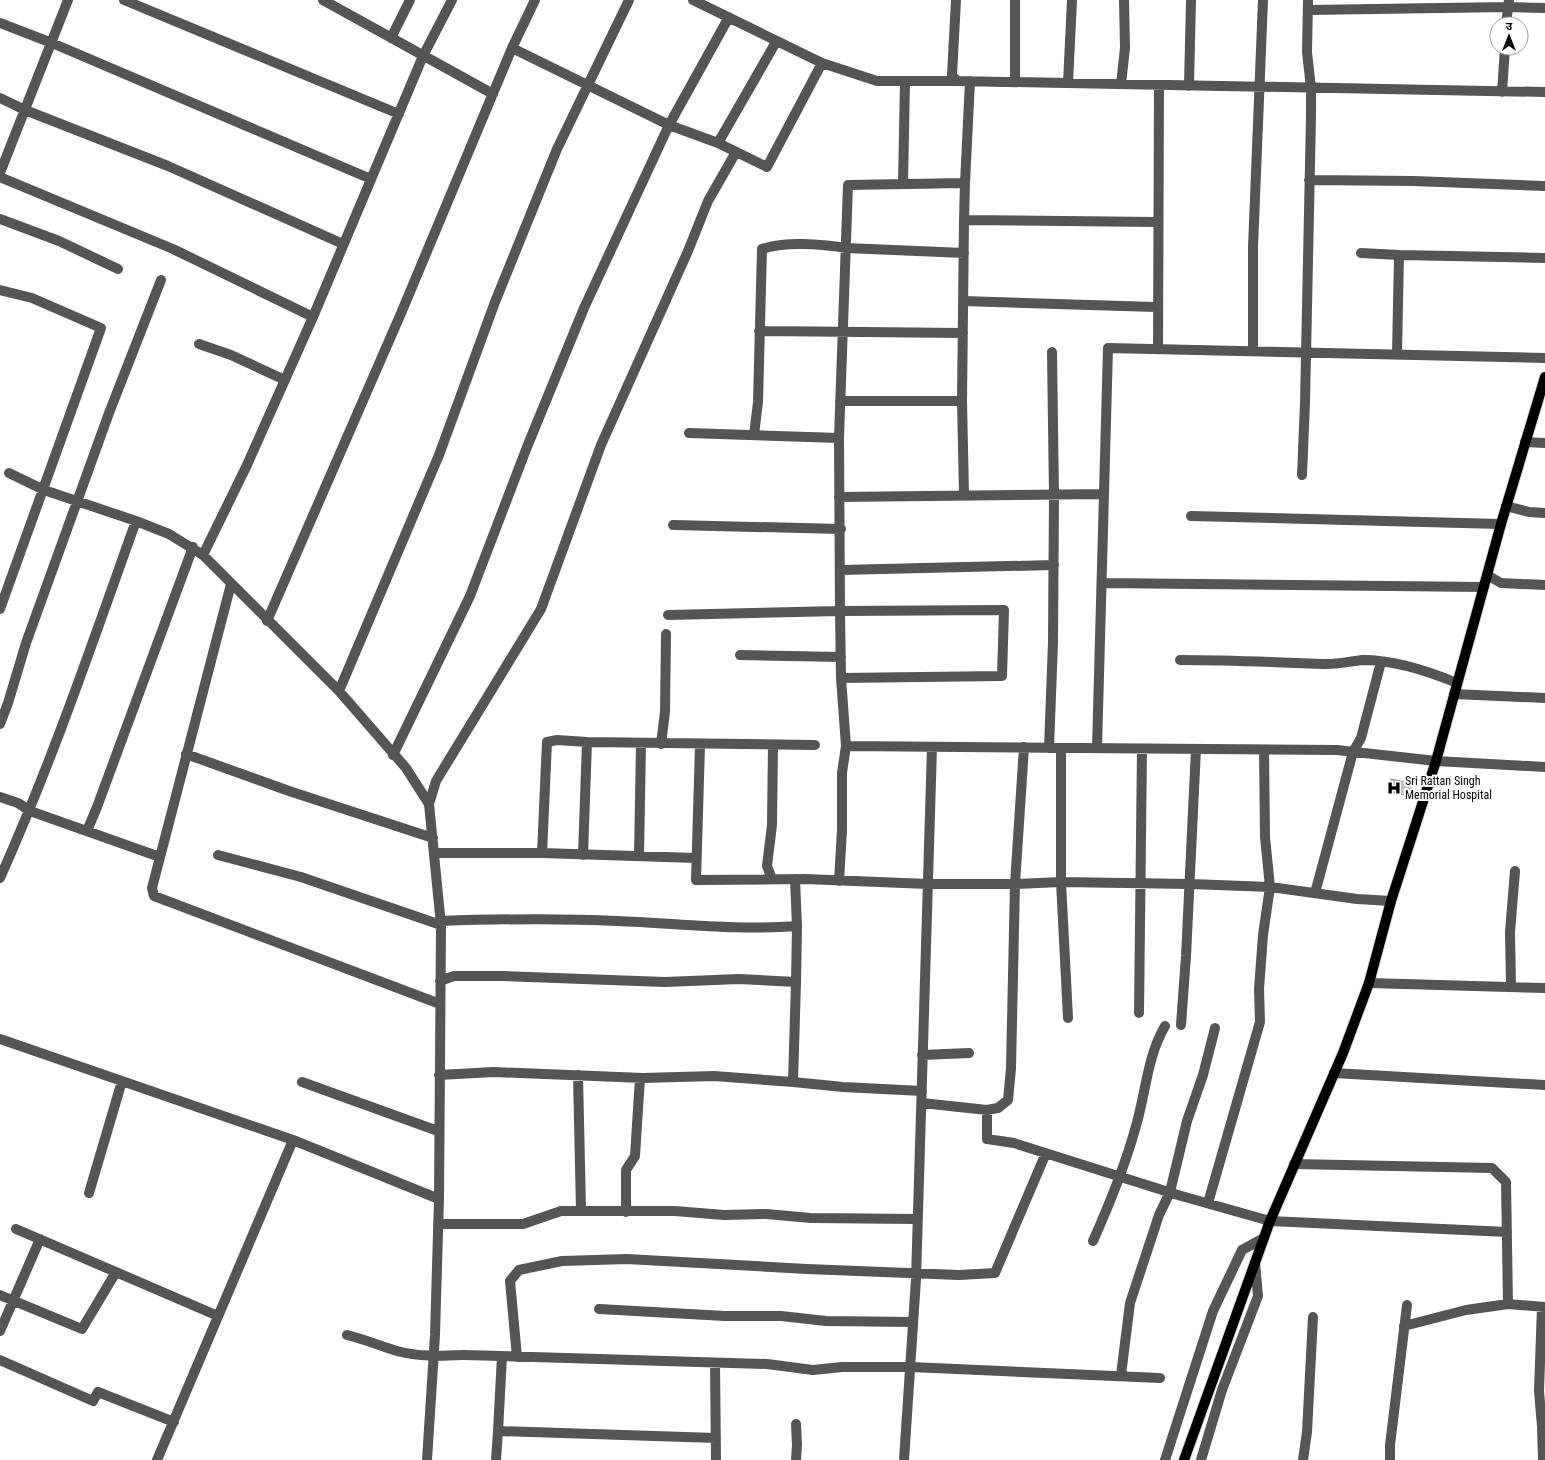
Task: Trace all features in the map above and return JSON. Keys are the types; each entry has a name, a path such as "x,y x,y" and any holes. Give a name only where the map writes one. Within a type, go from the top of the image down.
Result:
{"main road":[{"path":"1184,1460 1270,1221 1334,1073 1369,983 1391,901 1436,761 1506,506 1545,377"}],"street":[{"path":"0,173 68,0"},
{"path":"124,0 399,114"},
{"path":"391,38 410,0"},
{"path":"203,555 313,317 423,56 452,0"},
{"path":"267,621 402,311 512,48 535,0"},
{"path":"339,692 439,455 495,302 556,149 629,0"},
{"path":"693,0 776,42 822,63 877,80 957,80 1189,86 1545,92"},
{"path":"956,0 952,75 957,80"},
{"path":"1016,0 1016,82"},
{"path":"1068,83 1072,0"},
{"path":"1121,84 1124,48 1124,0"},
{"path":"1189,86 1191,0"},
{"path":"1253,351 1253,247 1261,87 1263,0"},
{"path":"329,2 493,94"},
{"path":"1507,16 1508,4"},
{"path":"1302,475 1305,403 1311,88 1307,52 1308,5 1508,4 1545,8"},
{"path":"393,754 470,596 527,447 584,308 669,125 729,17"},
{"path":"0,23 52,42 371,179"},
{"path":"718,143 776,42"},
{"path":"512,48 669,125 718,143 767,167 822,63"},
{"path":"1502,92 1504,56"},
{"path":"903,184 905,80"},
{"path":"964,495 962,401 964,220 970,81"},
{"path":"1158,350 1156,307 1159,85"},
{"path":"0,98 25,110 168,166 344,244"},
{"path":"427,1460 434,1357 438,1224 441,923 429,804 436,781 541,608 600,445 688,251 708,201 736,152"},
{"path":"0,177 173,249 313,317"},
{"path":"1309,180 1413,181 1545,186"},
{"path":"839,881 842,830 842,773 846,746 841,678 841,528 839,496 839,438 848,185 965,183"},
{"path":"0,219 60,242 118,268"},
{"path":"964,220 1157,222"},
{"path":"754,435 758,402 762,249 773,245 832,246 846,248 964,253"},
{"path":"1361,253 1545,258"},
{"path":"1397,354 1399,255"},
{"path":"0,724 26,643 109,413 161,280"},
{"path":"0,290 32,298 101,328 0,609"},
{"path":"963,301 1156,307"},
{"path":"759,331 963,333"},
{"path":"199,344 231,355 285,380"},
{"path":"1097,748 1108,348 1545,358"},
{"path":"1049,748 1054,565 1052,352"},
{"path":"840,401 962,401"},
{"path":"689,433 839,438"},
{"path":"1525,442 1545,443"},
{"path":"9,473 44,490 136,521 169,534 193,547 203,555 339,692 406,768 429,804"},
{"path":"839,496 1104,494"},
{"path":"1506,506 1529,512 1545,513"},
{"path":"1191,516 1501,524"},
{"path":"0,878 30,811 71,704 136,521"},
{"path":"673,525 841,528"},
{"path":"87,831 193,547"},
{"path":"840,570 1054,565"},
{"path":"1487,575 1501,583 1545,585"},
{"path":"1102,583 1484,587"},
{"path":"231,584 152,888 154,896 440,1004"},
{"path":"668,615 840,611 1004,610 1002,676 841,678"},
{"path":"661,744 665,712 666,634"},
{"path":"740,656 841,657"},
{"path":"1180,660 1229,660 1327,664 1363,660 1381,662 1431,673 1457,683"},
{"path":"1315,893 1353,752 1361,738 1381,662"},
{"path":"1454,694 1545,698"},
{"path":"542,853 547,742 556,740 700,745 815,745"},
{"path":"583,855 587,742"},
{"path":"639,856 642,743"},
{"path":"700,745 696,880 795,880 928,884 1015,884 1061,882 1190,884 1270,887 1391,901"},
{"path":"772,880 767,866 772,825 773,745"},
{"path":"846,746 1337,750 1436,761 1545,767"},
{"path":"904,1460 916,1272 932,747"},
{"path":"922,1103 987,1110 998,1108 1008,1100 1011,1068 1015,884 1024,747"},
{"path":"1061,748 1061,882 1068,1018"},
{"path":"1138,1013 1142,749"},
{"path":"1181,1025 1190,884 1196,749"},
{"path":"1208,1203 1260,1022 1259,989 1263,935 1270,887 1265,836 1264,750"},
{"path":"186,754 288,791 433,838"},
{"path":"0,797 18,804 30,811 160,857"},
{"path":"434,853 542,853 696,858"},
{"path":"218,855 301,878 441,923 490,920 615,921 714,926 796,926"},
{"path":"1511,987 1510,932 1515,871"},
{"path":"793,1082 796,982 795,880"},
{"path":"440,980 454,976 503,976 665,982 739,979 796,982"},
{"path":"1369,983 1545,988"},
{"path":"1093,1241 1121,1177 1137,1125 1145,1079 1157,1039 1165,1026"},
{"path":"1121,1375 1130,1303 1159,1215 1170,1192 1187,1121 1203,1075 1215,1028"},
{"path":"0,1039 293,1140 438,1199"},
{"path":"922,1055 969,1053"},
{"path":"439,1075 494,1072 640,1078 714,1076 843,1087 922,1091"},
{"path":"1334,1073 1545,1085"},
{"path":"578,1075 581,1211"},
{"path":"626,1212 626,1170 635,1156 640,1078"},
{"path":"89,1193 122,1081"},
{"path":"302,1082 438,1131"},
{"path":"987,1110 987,1139 1014,1143 1170,1192 1270,1221 1508,1232"},
{"path":"157,1460 293,1140"},
{"path":"517,1357 510,1281 519,1270 562,1261 627,1259 807,1269 916,1272 959,1275 995,1273 1046,1153"},
{"path":"1294,1164 1492,1168 1506,1182 1508,1304"},
{"path":"438,1224 523,1224 561,1210 626,1212 675,1210 724,1215 766,1214 811,1218 917,1219"},
{"path":"16,1229 218,1316"},
{"path":"1165,1460 1212,1311 1242,1250 1264,1238"},
{"path":"0,1331 40,1239"},
{"path":"1201,1460 1222,1390 1258,1296 1255,1263"},
{"path":"0,1295 82,1330 116,1272"},
{"path":"1404,1326 1466,1310 1508,1304 1543,1307 1539,1391 1543,1460"},
{"path":"1390,1460 1390,1446 1406,1305"},
{"path":"599,1309 725,1316 781,1316 826,1320 913,1322"},
{"path":"1303,1460 1307,1432 1313,1317"},
{"path":"347,1335 372,1341 397,1351 434,1357 464,1355 767,1364 813,1370 842,1367 911,1367 1121,1375 1160,1378"},
{"path":"496,1460 502,1356"},
{"path":"0,1360 93,1401 98,1392 174,1422"},
{"path":"716,1363 716,1460"},
{"path":"796,1424 796,1460"},
{"path":"498,1431 716,1438"}],"building":[{"path":"1391,779 1411,783 1409,796 1389,792"}],"place":[{"name":"Sri Rattan Singh Memorial Hospital","path":"1394,788"}]}
